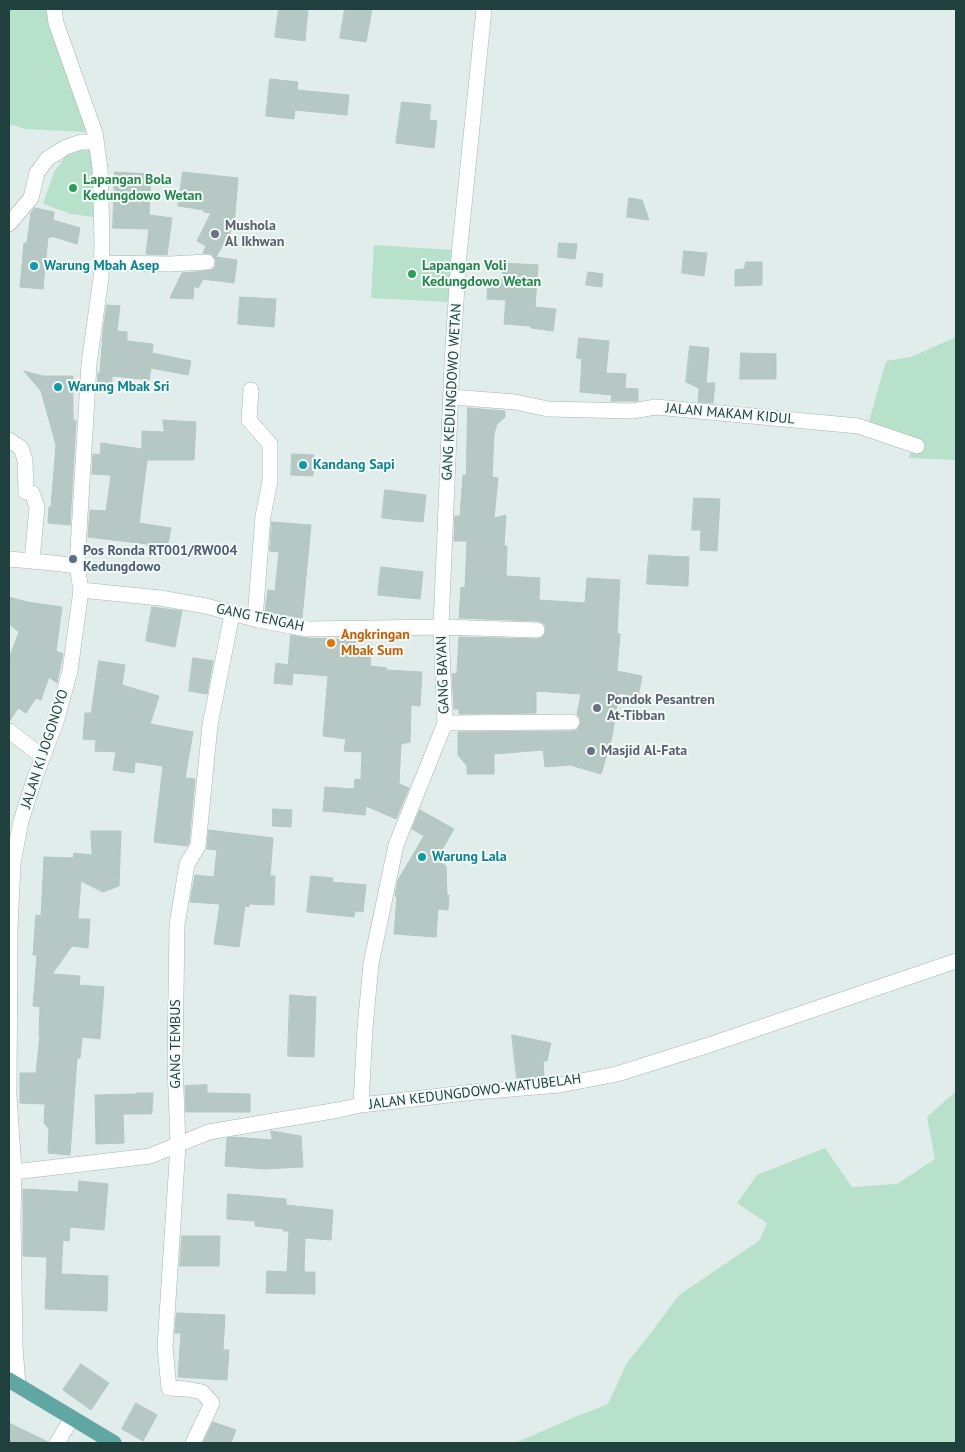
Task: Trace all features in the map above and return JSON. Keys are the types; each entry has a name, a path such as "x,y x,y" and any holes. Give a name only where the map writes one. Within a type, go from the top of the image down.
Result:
{"main road":[{"path":"13,1383 114,1443"}],"street":[{"name":"JALAN KI JOGONOYO","path":"13,1383 15,1346 14,1172 9,1086 12,863 21,821 56,722 70,671 81,590 78,566 89,364 102,263 100,168 96,142 92,124 56,22 54,9"},
{"name":"GANG KEDUNGDOWO WETAN","path":"441,627 452,363 460,255 484,9"},
{"path":"9,224 31,198 37,173 46,159 66,147 81,142 96,142"},
{"path":"102,263 170,264 207,262"},
{"path":"251,390 249,420 270,444 270,481 263,516 255,619"},
{"name":"JALAN MAKAM KIDUL","path":"451,397 515,402 548,409 632,410 656,407 849,425 858,426 917,446"},
{"path":"9,440 21,448 25,460 26,492 32,492 38,507 32,561"},
{"path":"9,559 78,566"},
{"name":"GANG TENGAH","path":"81,590 160,598 206,606 232,614 308,629 441,627 537,630"},
{"name":"GANG TEMBUS","path":"193,1443 212,1403 202,1392 169,1388 165,1347 178,1145 175,1062 177,925 187,864 198,846 210,724 232,614"},
{"name":"GANG BAYAN","path":"441,627 445,723"},
{"path":"361,1105 371,964 396,845 445,723 572,722"},
{"path":"9,731 43,757"},
{"name":"JALAN KEDUNGDOWO-WATUBELAH","path":"14,1172 150,1156 209,1132 361,1105 560,1084 617,1074 721,1041 956,961"},
{"path":"57,1443 72,1418"}],"green space":[{"path":"9,9 47,9 70,71 86,132 25,129 9,124"},
{"name":"Lapangan Bola Kedungdowo Wetan","path":"93,145 100,218 71,214 43,204 54,172 67,154"},
{"name":"Lapangan Voli Kedungdowo Wetan","path":"374,245 452,250 448,302 371,298"},
{"path":"956,337 956,460 908,458 916,446 868,425 886,361 911,357"},
{"path":"956,1091 956,1443 515,1443 608,1404 627,1363 679,1295 759,1241 767,1223 737,1203 757,1175 825,1148 852,1187 897,1184 935,1159 927,1117"}],"building":[{"path":"279,9 308,9 305,41 275,37"},
{"path":"345,9 372,9 366,42 340,38"},
{"path":"270,79 298,82 297,90 349,95 347,115 295,110 294,119 266,116"},
{"path":"402,102 431,105 429,120 437,121 434,148 396,143"},
{"path":"115,172 151,174 149,215 172,218 167,255 146,254 149,229 113,228"},
{"path":"183,172 238,178 234,226 216,257 237,260 234,283 203,279 198,288 194,286 193,299 170,298 182,273 194,272 194,275 195,272 212,270 215,267 216,261 212,254 203,253 206,246 197,241 211,213 178,206"},
{"path":"629,198 642,200 649,220 627,217"},
{"path":"35,208 54,212 53,220 80,228 77,244 51,236 51,238 48,237 43,289 20,287 24,243 27,243 31,213"},
{"path":"559,243 577,244 575,259 558,257"},
{"path":"684,251 707,253 704,276 682,273"},
{"path":"746,262 762,262 762,285 735,286 735,270 744,269"},
{"path":"503,263 538,265 535,307 556,309 553,331 531,328 531,326 504,324 506,300 487,299 488,279 502,279"},
{"path":"588,272 603,274 602,287 586,285"},
{"path":"240,297 276,299 274,327 238,324"},
{"path":"107,305 120,306 117,331 127,332 127,341 153,344 152,353 191,361 188,375 151,368 149,380 112,376 112,387 97,387"},
{"path":"579,338 609,341 606,373 626,374 625,388 638,389 638,401 611,401 612,395 580,392 582,359 577,358"},
{"path":"690,346 709,348 706,383 715,383 713,403 698,402 699,388 686,382"},
{"path":"741,353 776,354 776,379 740,379"},
{"path":"24,371 43,376 73,376 73,420 76,420 70,525 48,523 56,445 41,391"},
{"path":"468,408 505,411 505,417 497,424 494,434 492,477 498,478 494,518 506,515 504,546 507,546 506,576 540,578 539,600 585,603 587,578 620,580 617,633 620,634 617,671 642,676 638,697 619,693 612,737 601,774 570,765 545,767 543,750 494,754 494,774 467,774 467,766 458,755 458,732 572,731 577,730 581,722 577,714 581,694 536,691 536,713 459,714 459,709 454,709 452,674 457,673 459,637 537,639 542,638 546,631 545,625 537,621 459,618 461,587 465,588 467,541 454,541 455,516 460,516 463,475 466,475"},
{"path":"163,420 196,422 194,460 147,460 139,523 171,528 167,549 147,546 147,544 88,537 90,510 106,511 111,475 92,474 93,454 100,455 101,443 142,449 142,431 164,432"},
{"name":"Kandang Sapi","path":"292,454 314,455 313,476 291,475"},
{"path":"385,490 426,495 423,522 382,518"},
{"path":"694,498 720,499 717,551 700,550 701,530 692,530"},
{"path":"272,522 311,525 302,618 265,612 268,590 275,591 279,552 270,551"},
{"path":"649,555 689,557 688,586 647,584"},
{"path":"381,567 423,572 420,599 378,595"},
{"path":"9,597 27,602 62,607 56,651 63,654 57,683 49,677 41,700 36,698 26,713 18,708 9,722 9,658 19,632 9,624"},
{"path":"152,607 182,611 175,647 146,641"},
{"path":"291,635 308,638 356,640 356,650 371,652 370,666 387,668 386,670 422,672 420,706 411,705 410,742 401,744 399,784 409,788 396,819 366,806 365,815 323,811 325,787 354,789 355,779 361,780 362,752 344,751 346,739 323,736 328,676 293,673 292,685 274,683 276,663 288,665"},
{"path":"193,658 213,661 207,694 189,691"},
{"path":"99,661 125,665 122,685 159,696 150,724 193,732 185,778 195,779 189,843 187,846 154,842 163,766 135,762 134,773 113,770 116,752 95,751 96,740 83,739 85,713 91,713"},
{"path":"273,809 292,810 291,827 273,826"},
{"path":"420,810 454,829 436,860 446,866 447,895 449,895 448,910 438,909 436,937 394,934 397,897 395,896 398,880 424,836 412,829"},
{"path":"209,830 273,838 270,876 275,876 274,905 249,904 249,907 245,906 239,947 214,944 220,904 190,902 195,875 214,877 217,850 207,849"},
{"path":"91,831 121,831 119,886 103,892 81,881 78,919 90,919 88,948 72,946 52,974 80,976 79,985 104,987 100,1039 82,1037 80,1058 77,1058 70,1155 48,1153 49,1129 44,1123 45,1104 20,1103 20,1073 36,1073 40,1035 40,1007 33,1006 37,955 33,955 36,915 41,916 44,857 73,858 74,853 92,855"},
{"path":"311,876 333,878 332,882 366,885 363,912 355,911 354,917 307,912"},
{"path":"290,995 316,997 314,1057 288,1056"},
{"path":"512,1035 551,1043 547,1061 543,1061 544,1077 517,1078"},
{"path":"207,1085 207,1093 250,1094 250,1112 186,1112 185,1086"},
{"path":"153,1093 151,1114 123,1114 124,1143 96,1144 95,1095"},
{"path":"271,1131 301,1136 303,1167 264,1169 225,1166 227,1138 272,1140"},
{"path":"79,1181 108,1184 104,1230 70,1227 69,1241 63,1240 61,1274 108,1276 107,1311 45,1309 47,1257 23,1256 23,1189 78,1192"},
{"path":"228,1194 286,1199 286,1205 333,1210 331,1240 305,1238 304,1272 315,1272 315,1294 266,1293 267,1271 287,1272 289,1231 255,1226 255,1221 227,1219"},
{"path":"182,1236 220,1236 219,1266 180,1266"},
{"path":"177,1313 225,1315 223,1350 229,1350 227,1380 178,1377 181,1333 175,1333"},
{"path":"81,1364 109,1383 91,1410 63,1390"},
{"path":"136,1403 157,1415 143,1441 122,1429"},
{"path":"213,1422 236,1430 231,1443 203,1443"},
{"path":"9,1423 48,1442 48,1443 9,1443"}],"place":[{"name":"Lapangan Bola Kedungdowo Wetan","path":"73,188"},
{"name":"Mushola Al Ikhwan","path":"215,234"},
{"name":"Warung Mbah Asep","path":"34,266"},
{"name":"Lapangan Voli Kedungdowo Wetan","path":"412,274"},
{"name":"Warung Mbak Sri","path":"58,387"},
{"name":"Kandang Sapi","path":"303,465"},
{"name":"Pos Ronda RT001/RW004 Kedungdowo","path":"73,559"},
{"name":"Angkringan Mbak Sum","path":"331,643"},
{"name":"Pondok Pesantren At-Tibban","path":"597,708"},
{"name":"Masjid Al-Fata","path":"591,751"},
{"name":"Warung Lala","path":"422,857"}]}
